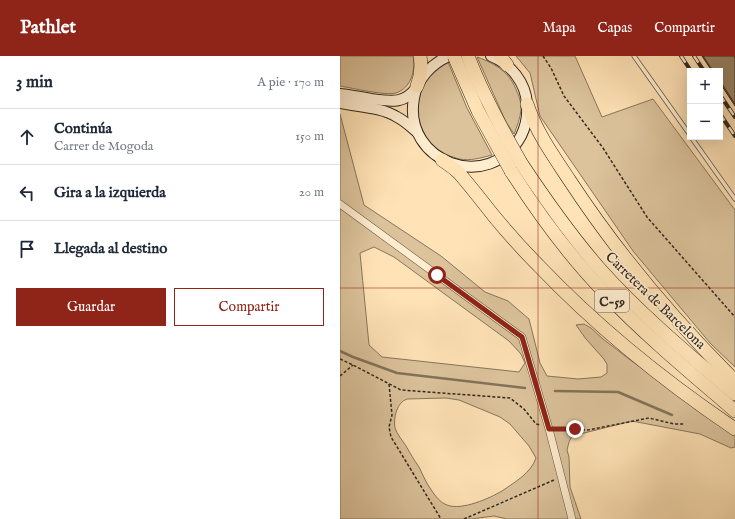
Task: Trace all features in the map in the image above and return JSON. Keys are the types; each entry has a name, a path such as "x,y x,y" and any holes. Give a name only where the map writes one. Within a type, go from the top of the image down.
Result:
{"highway":[{"path":"417,86 422,67 420,56"},
{"name":"Carretera de Barcelona","path":"454,56 478,111 516,167 598,267 620,291 653,322 735,394"},
{"name":"Carretera de Barcelona","path":"468,56 506,137 530,201 563,246 628,318 735,411"},
{"path":"528,104 537,128 545,142 576,191 619,250 671,313 735,381"},
{"path":"442,160 458,172 501,225 584,311 654,370 704,408 735,429"}],"main road":[{"path":"417,133 412,113 414,94 417,86 423,75 430,68 437,62 449,56"},
{"path":"340,103 382,111 402,119 417,133 428,148 442,160 456,165 473,167 488,164 506,155 514,147 523,133 527,119 528,104 521,82 512,70 504,61 503,62 491,56"},
{"path":"340,94 390,102 409,96 417,86"}],"street":[{"path":"340,204 522,337 549,429 572,519"}],"lane":[{"path":"634,56 687,130"},
{"path":"694,140 735,199"}],"path":[{"path":"543,56 551,68 564,96 603,148 647,217 735,317"},
{"path":"340,359 401,390 510,398 524,410 536,424 549,429 588,430 649,418 674,424 684,424"},
{"path":"340,376 353,365"},
{"path":"389,384 392,415 388,427 391,437 441,519"},
{"path":"464,519 562,477"}],"shaded area":[{"path":"340,56 413,56 413,73 409,83 401,91 391,94 340,86"},
{"path":"516,56 575,56 602,117 653,99 735,210 735,367 710,343 633,251 540,116 530,73"},
{"path":"477,57 502,70 514,85 520,98 521,110 514,134 506,122"},
{"path":"448,62 467,108 492,155 463,160 450,156 440,151 431,143 420,125 418,104 420,93 429,76"},
{"path":"340,114 364,205 441,256 485,292 508,301 529,319 540,363 547,376 578,379 601,377 607,373 607,364 576,325 584,324 629,359 733,434 735,436 735,447 731,448 700,434 632,421 572,436 567,450 569,457 570,487 581,519 507,519 494,516 471,519 340,519","holes":["374,247 394,257 509,341 521,354 525,363 519,372 382,357 369,345 360,253","446,398 459,400 500,417 510,424 529,446 536,458 526,473 502,491 476,503 453,506 447,505 440,501 426,482 419,467 397,432 395,428 395,420 398,407 407,399"]}],"building":[{"path":"703,56 734,56 735,104 723,86 723,68 711,68"}],"waterway":[{"path":"340,351 397,373 525,388"},
{"path":"555,391 618,392 672,415"}],"railway":[{"path":"681,56 689,68"},
{"path":"694,56 702,68"},
{"path":"723,99 735,117"},
{"path":"723,118 735,136"}],"route":[{"path":"437,275 522,337 549,429 575,429"}]}
